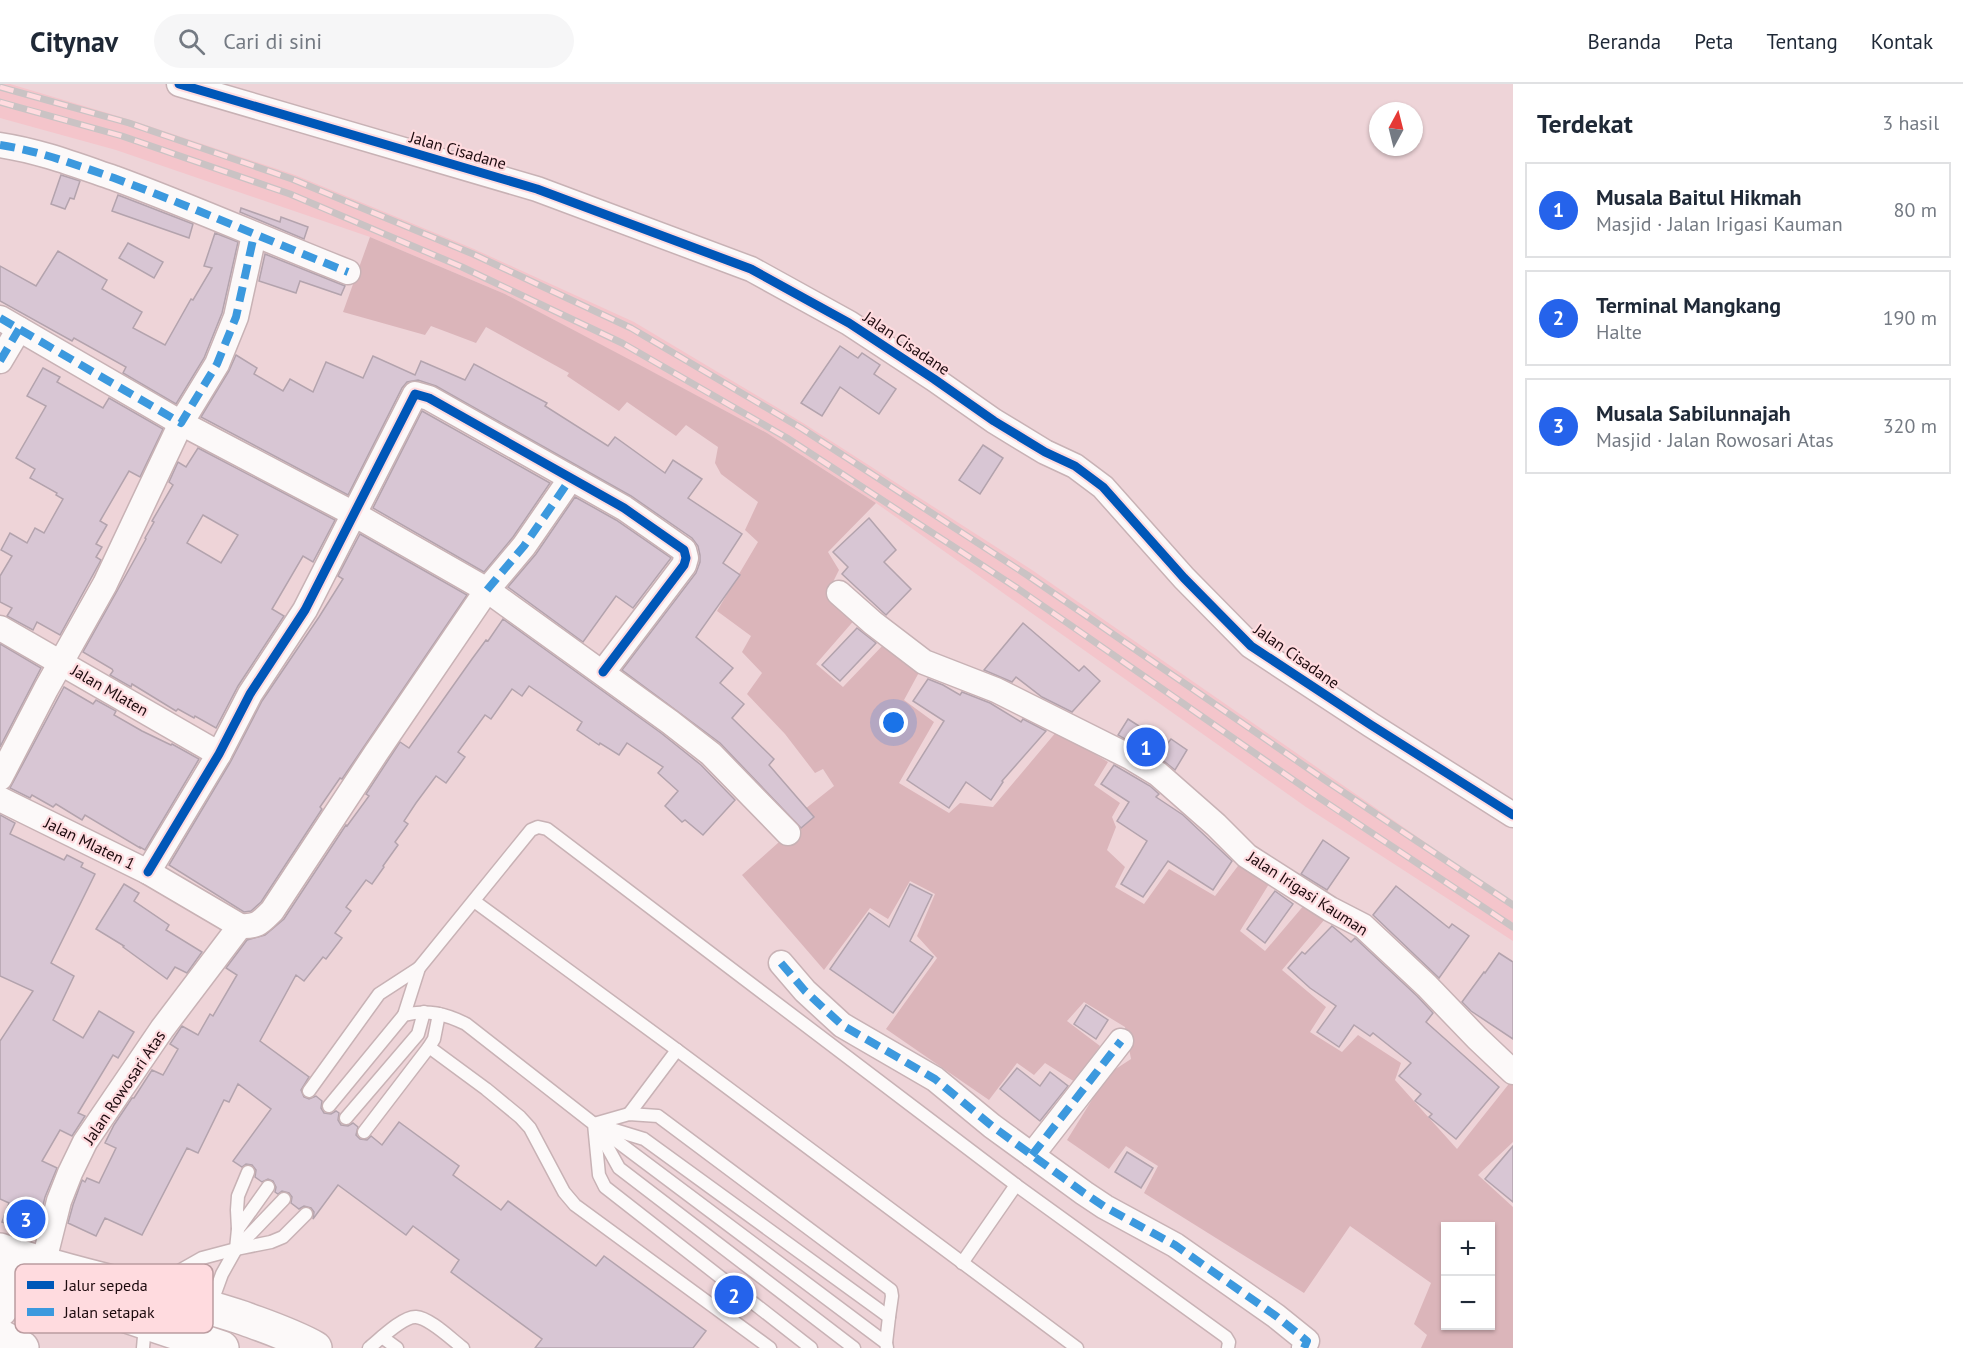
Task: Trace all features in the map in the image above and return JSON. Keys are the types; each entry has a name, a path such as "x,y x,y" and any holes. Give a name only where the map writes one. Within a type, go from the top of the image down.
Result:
{"highway":[{"path":"0,1310 9,1290 9,1281 2,1266"},
{"path":"213,1332 283,1333 315,1348"},
{"path":"0,1336 22,1348"}],"street":[{"name":"Jalan Cisadane","path":"179,84 537,189 751,269 849,323 934,378 994,421 1045,452 1075,466 1103,487 1184,578 1251,646 1513,815"},
{"path":"0,145 27,149 160,195 348,272"},
{"path":"0,778 105,584 181,423 217,364 236,317 254,235"},
{"path":"0,361 9,323 181,423 354,514 487,590 603,672 711,754 788,832"},
{"path":"148,872 219,754 250,694 305,610 414,394 429,398 624,508 684,550 687,558 684,566 603,672"},
{"path":"240,926 252,927 261,923 272,911 487,590 524,546 571,478"},
{"name":"Jalan Irigasi Kauman","path":"839,593 873,623 924,662 1007,696 1130,756 1158,774 1247,856 1330,909 1363,926 1513,1072"},
{"name":"Jalan Mlaten","path":"0,628 219,754"},
{"name":"Jalan Mlaten 1","path":"0,799 148,872 240,926"},
{"name":"Jalan Rowosari Atas","path":"43,1264 59,1201 86,1142 162,1029 240,926"},
{"path":"781,963 805,991 842,1025 935,1079 992,1126 1105,1207 1175,1245 1204,1265 1307,1341 1304,1348"},
{"path":"1032,1155 1121,1041"}],"lane":[{"path":"309,1091 379,994 419,968 531,830 538,827 546,829 1016,1185 1226,1337 1229,1342 1228,1348"},
{"path":"474,901 1077,1348"},
{"path":"329,1106 404,1015 419,968"},
{"path":"404,1015 416,1012 439,1014 450,1016 466,1024 886,1346"},
{"path":"346,1119 418,1034 424,1012"},
{"path":"364,1132 429,1047 434,1039 439,1014"},
{"path":"429,1047 520,1117 530,1128 564,1192 575,1205 770,1348"},
{"path":"629,1114 677,1050"},
{"path":"594,1124 629,1114 658,1116 891,1290 886,1346"},
{"path":"594,1124 644,1139 889,1317"},
{"path":"594,1124 599,1175 605,1187 811,1348"},
{"path":"594,1124 619,1168 854,1348"},
{"path":"236,1249 238,1196 248,1172"},
{"path":"962,1263 1016,1185"},
{"path":"238,1229 268,1187"},
{"path":"213,1307 222,1274 236,1249 284,1198"},
{"path":"191,1264 202,1258 271,1242 283,1237 306,1214"},
{"path":"369,1348 409,1318 416,1317 428,1321 463,1348"},
{"path":"382,1337 397,1348"}],"shaded area":[{"path":"0,84 10,84 131,120 295,175 474,249 634,322 803,423 1032,570 1513,903 1513,941 1306,807 876,503 767,433 505,294 370,237 116,150 0,118"},
{"path":"370,237 505,294 767,433 876,503 828,552 839,570 827,594 857,617 816,664 843,687 885,643 923,665 904,700 934,722 899,783 949,813 960,803 993,807 1057,731 1108,762 1094,785 1120,803 1112,817 1116,827 1107,850 1125,867 1115,887 1144,904 1169,869 1215,896 1241,862 1269,884 1240,931 1265,951 1305,904 1325,919 1282,970 1326,1007 1310,1032 1342,1052 1358,1035 1401,1063 1395,1080 1457,1149 1512,1080 1513,1142 1478,1175 1513,1207 1513,1348 1421,1348 1427,1335 1414,1324 1431,1283 1350,1226 1304,1293 1144,1193 1158,1166 1126,1146 1109,1169 1067,1140 1108,1074 1131,1059 1125,1027 1084,1002 1067,1021 1100,1046 1075,1082 1045,1063 1034,1075 1017,1063 989,1100 886,1029 937,958 917,936 935,894 910,881 888,919 870,908 824,970 742,875 788,834 789,824 800,813 834,786 823,769 815,773 785,734 747,694 762,673 742,652 751,636 717,611 758,542 745,530 758,502 721,474 715,463 718,447 686,425 676,436 627,402 619,411 567,376 569,373 486,327 476,343 431,326 425,335 343,312"}],"building":[{"path":"61,175 80,181 74,199 70,198 65,209 51,204"},
{"path":"118,195 193,224 189,238 112,211"},
{"path":"241,208 280,222 281,217 308,227 304,239 240,212"},
{"path":"215,233 238,242 222,313 204,358 176,404 123,373 126,367 74,338 72,341 0,301 0,266 36,286 58,251 107,280 102,289 142,312 133,328 165,345 212,268 204,266"},
{"path":"128,243 163,262 154,278 119,258"},
{"path":"265,254 345,286 341,295 300,281 296,293 259,281"},
{"path":"840,346 858,358 862,353 880,365 874,374 896,389 879,414 840,387 822,416 801,403"},
{"path":"236,355 257,368 254,374 283,391 290,379 313,392 326,362 363,378 373,356 415,375 421,361 465,380 474,364 547,403 545,406 608,446 615,437 665,473 673,460 702,479 688,498 742,534 723,563 740,575 696,637 733,668 720,683 744,704 732,718 774,759 769,765 814,817 801,828 720,743 622,670 696,573 700,555 698,546 692,538 631,496 436,386 418,380 407,382 402,388 348,495 201,417"},
{"path":"43,368 60,377 57,382 103,408 109,398 163,429 140,477 129,471 100,521 107,525 96,544 102,547 96,557 101,560 60,635 37,622 33,630 7,616 12,608 0,602 0,576 12,556 1,550 10,533 27,543 35,528 44,533 63,499 56,495 57,493 30,478 35,469 16,458 46,406 27,396"},
{"path":"422,411 550,483 513,537 484,572 373,508"},
{"path":"983,445 1003,458 980,494 959,480"},
{"path":"198,448 335,520 313,562 303,556 272,609 284,616 238,686 216,728 195,716 194,718 178,709 176,711 132,684 131,687 110,675 112,669 83,652 146,539 154,522 152,521 173,485 169,482 178,462 186,467","holes":["203,515 238,535 221,563 187,543"]},
{"path":"575,497 616,520 671,558 633,608 616,596 583,642 508,587 536,554"},
{"path":"869,518 896,550 884,562 911,589 886,615 842,574 848,567 833,552"},
{"path":"360,534 467,595 342,779 340,778 320,807 322,809 261,902 251,911 244,912 169,865 231,761 262,701 343,579 338,576"},
{"path":"503,619 661,733 701,765 735,800 703,835 685,820 682,822 665,806 678,791 658,773 663,767 627,743 619,755 600,743 599,745 577,730 582,722 529,686 522,696 512,689 491,719 485,715 458,752 465,757 446,783 436,776 416,803 404,821 408,824 395,842 398,845 384,867 372,884 366,880 346,907 351,911 335,933 342,938 326,959 323,957 304,981 296,975 260,1041 309,1077 301,1090 304,1097 309,1099 316,1096 322,1101 321,1108 324,1113 331,1114 336,1111 339,1113 338,1120 341,1125 348,1126 353,1123 358,1127 356,1135 360,1139 367,1140 371,1136 382,1145 399,1122 459,1166 453,1175 501,1210 508,1201 596,1266 604,1256 706,1331 693,1348 535,1348 542,1339 451,1272 459,1260 413,1226 406,1235 338,1185 313,1219 314,1212 311,1208 304,1206 299,1209 291,1203 292,1197 289,1193 275,1192 276,1187 273,1181 268,1179 262,1182 255,1177 256,1170 252,1165 246,1164 242,1167 233,1161 271,1109 238,1084 229,1102 224,1100 198,1153 187,1148 142,1235 105,1218 96,1236 68,1223 82,1180 85,1182 87,1178 99,1183 116,1148 105,1143 114,1125 152,1070 163,1075 178,1049 170,1044 182,1026 198,1035 210,1014 213,1016 237,975 226,968 247,940 265,935 284,919 346,825 369,796 366,794 400,742 409,748"},
{"path":"1023,623 1079,671 1084,666 1100,681 1072,712 1042,697 1016,677 1012,682 984,670"},
{"path":"857,628 876,643 840,681 822,665"},
{"path":"0,644 41,668 0,747"},
{"path":"928,679 960,695 962,692 990,703 1021,722 1023,719 1046,731 1002,781 991,800 966,782 949,808 907,780 944,721 913,701"},
{"path":"64,687 93,704 96,700 116,711 114,715 199,759 145,850 85,815 82,820 56,804 53,807 32,795 30,798 10,788"},
{"path":"1128,719 1167,744 1171,739 1187,750 1175,770 1118,735"},
{"path":"1114,765 1150,786 1159,794 1156,797 1183,815 1232,861 1213,890 1168,861 1143,897 1121,884 1147,841 1117,821 1129,802 1101,784"},
{"path":"0,815 15,823 10,834 64,860 67,855 83,863 81,867 95,874 51,963 74,976 53,1020 83,1038 99,1011 134,1032 118,1058 113,1055 78,1113 85,1116 72,1136 60,1130 42,1161 57,1168 45,1197 36,1234 2,1222 9,1203 0,1199 0,1041 33,991 0,976"},
{"path":"1323,840 1349,858 1327,890 1301,874"},
{"path":"124,884 139,893 134,901 169,925 166,930 202,952 187,973 175,967 167,979 124,946 96,929"},
{"path":"910,884 932,895 910,941 933,957 893,1013 830,969 869,913 889,927"},
{"path":"1396,886 1449,928 1452,924 1469,936 1439,978 1373,915"},
{"path":"1275,891 1293,904 1265,943 1247,929"},
{"path":"1332,926 1351,942 1355,938 1417,996 1433,1013 1426,1022 1499,1087 1456,1139 1429,1117 1432,1114 1415,1101 1421,1094 1399,1076 1411,1063 1373,1033 1370,1036 1354,1025 1339,1047 1317,1032 1336,1006 1310,988 1288,968 1302,952 1305,954"},
{"path":"1499,953 1513,962 1513,1039 1471,1011 1462,1002"},
{"path":"1086,1005 1108,1020 1096,1039 1074,1024"},
{"path":"1017,1068 1040,1086 1050,1072 1068,1086 1040,1121 1000,1089"},
{"path":"1513,1146 1513,1202 1485,1179"},
{"path":"1127,1152 1153,1168 1141,1188 1115,1172"}],"railway":[{"path":"0,87 129,123 292,179 473,254 631,328 801,428 1027,575 1325,780 1513,905"},
{"path":"0,102 122,136 290,194 462,267 622,343 787,438 1017,588 1315,795 1513,927"}],"marked path":[{"path":"0,145 72,163 114,178 348,272"},
{"path":"0,318 181,423 217,364 236,317 254,235"},
{"path":"0,361 19,329"},
{"path":"487,590 524,546 571,478"},
{"path":"781,963 805,991 842,1025 935,1079 992,1126 1105,1207 1175,1245 1276,1316 1307,1341 1304,1348"},
{"path":"1032,1155 1121,1041"}],"cycle path":[{"path":"179,84 537,189 751,269 849,323 994,421 1045,452 1075,466 1103,487 1184,578 1251,646 1513,815"},
{"path":"148,872 219,754 250,694 305,610 415,394 429,398 624,508 684,550 686,558 684,565 603,672"}],"place":[{"name":"Musala Baitul Hikmah","path":"1146,747"},
{"name":"Musala Sabilunnajah","path":"26,1219"},
{"name":"Terminal Mangkang","path":"734,1295"}]}
